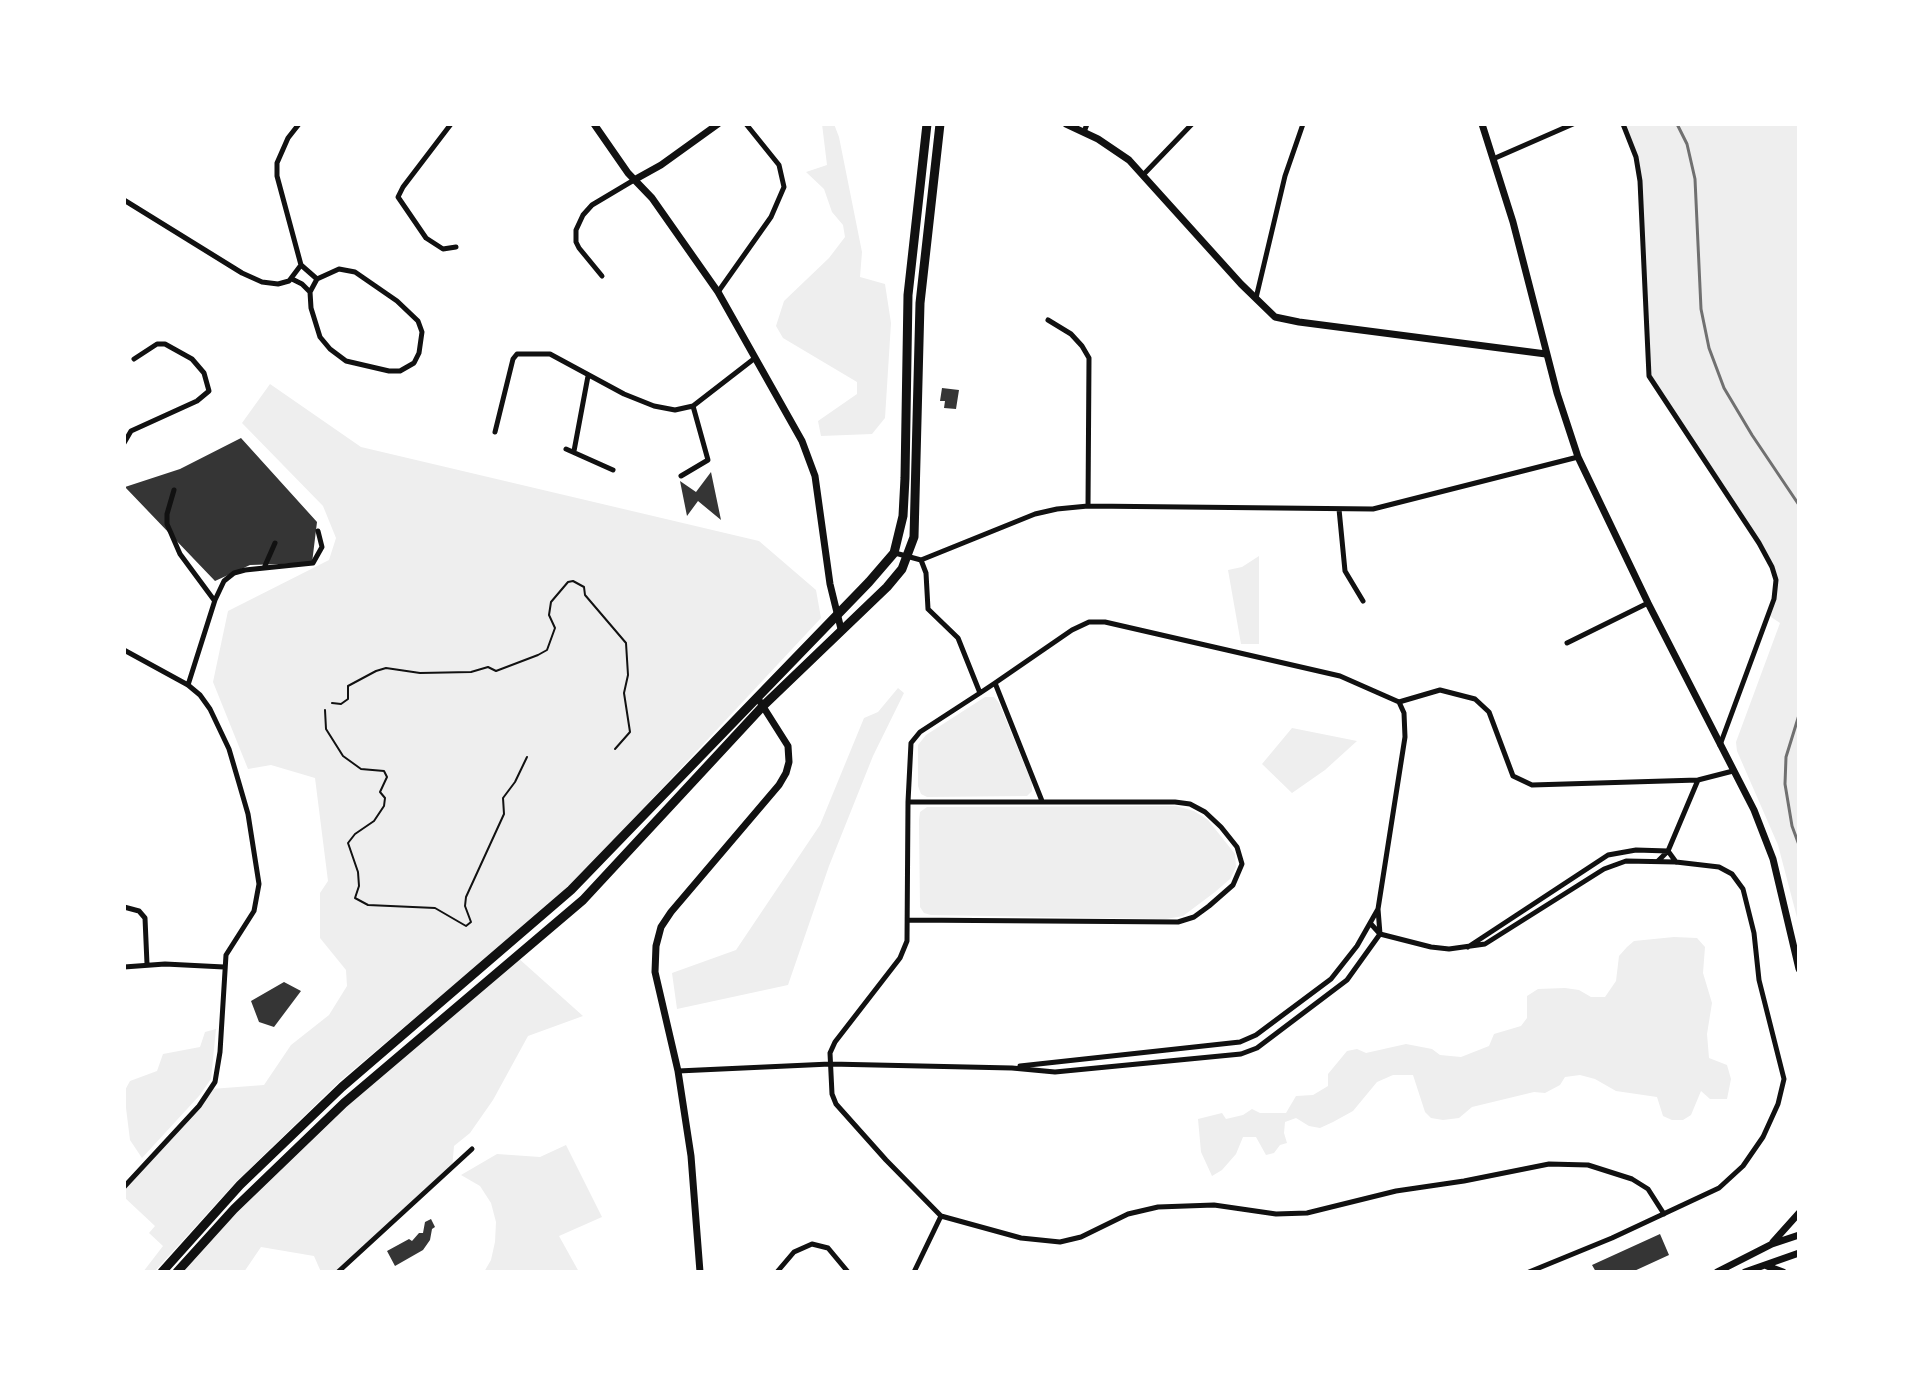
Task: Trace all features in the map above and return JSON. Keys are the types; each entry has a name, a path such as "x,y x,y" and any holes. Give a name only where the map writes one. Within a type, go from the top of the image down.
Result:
{"highway":[{"path":"177,1272 234,1209 344,1103 583,900 894,553 900,534 905,490 908,295 927,124"},
{"path":"162,1272 240,1185 342,1087 571,890 760,702 895,578 908,557 914,537 922,269 940,124"}],"street":[{"path":"299,124 288,138 277,163 277,176 301,265 317,279"},
{"path":"451,124 398,194 402,205 426,238 443,249 456,247"},
{"path":"594,124 634,180 652,198 718,292 802,441 814,469 830,584 841,629"},
{"path":"602,276 579,248 576,230 583,215 592,205 661,165 718,124"},
{"path":"718,292 771,217 784,187 779,165 746,124"},
{"path":"1066,124 1086,128 1144,174 1256,299 1282,319 1546,354"},
{"path":"1144,174 1192,124"},
{"path":"1256,299 1285,176 1303,124"},
{"path":"1482,124 1513,222 1546,354 1578,457 1769,844 1799,969"},
{"path":"1492,159 1573,124"},
{"path":"1623,124 1636,157 1640,181 1649,376 1759,543 1776,580 1774,599 1720,745"},
{"path":"124,200 242,273 262,282 278,284 292,279 301,265"},
{"path":"339,269 355,272 397,301 418,321 422,332 414,363 400,371 389,371 346,361 337,355 320,337 311,308 310,292 317,279 339,269"},
{"path":"292,279 310,292"},
{"path":"1048,320 1077,339 1089,358 1088,506"},
{"path":"124,443 131,431 205,397 209,391 204,373 192,359 165,344 157,344 134,359"},
{"path":"495,432 515,355 550,354 588,376 654,406 675,410 693,406 755,358"},
{"path":"574,451 588,376"},
{"path":"681,476 708,460 693,406"},
{"path":"566,449 613,470"},
{"path":"894,553 921,560 1035,514 1088,506 1339,509 1389,506 1578,457"},
{"path":"174,490 167,524 180,554 215,600"},
{"path":"1339,509 1346,574 1363,601"},
{"path":"188,685 220,585 234,573 313,563 322,547 318,531"},
{"path":"264,568 275,543"},
{"path":"921,560 926,573 928,609 958,638 980,693"},
{"path":"1567,643 1648,603"},
{"path":"1664,1214 1653,1194 1640,1182 1603,1168 1558,1164 1530,1166 1464,1181 1396,1191 1307,1213 1276,1214 1201,1204 1158,1207 1128,1214 1081,1237 1060,1242 1021,1238 941,1216 906,1183 836,1104 830,1064 835,1042 900,958 907,941 908,802 913,739 1072,630 1098,621 1340,676 1399,702 1440,690 1481,703 1489,712 1509,769 1522,782 1539,786 1698,780 1733,771"},
{"path":"124,650 188,685 204,701 229,749 248,814 259,893 254,911 230,947 224,967 220,1052 215,1082 199,1106 124,1187"},
{"path":"995,683 1042,801"},
{"path":"700,1272 691,1156 678,1071 655,972 658,936 671,912 786,773 788,746 760,702"},
{"path":"678,1071 830,1064 1012,1068 1055,1072 1252,1051 1347,980 1380,934 1378,909 1405,737 1404,713 1399,702"},
{"path":"1658,862 1668,851 1698,780"},
{"path":"908,802 1190,804 1205,812 1234,842 1242,858 1233,885 1204,911 1178,922 908,920"},
{"path":"1467,947 1608,855 1624,851 1668,851"},
{"path":"1668,851 1676,862"},
{"path":"1371,924 1380,934 1431,947 1467,947 1493,940 1610,866 1626,861 1676,862 1725,870 1743,889 1754,933 1759,980 1784,1079 1778,1104 1763,1137 1743,1166 1719,1188 1529,1272"},
{"path":"124,907 139,911 145,918 147,964"},
{"path":"1012,1068 1247,1040 1331,979 1357,946 1378,909"},
{"path":"124,967 147,964 224,967"},
{"path":"338,1272 472,1149"},
{"path":"1772,1244 1799,1213"},
{"path":"914,1272 941,1216"},
{"path":"1717,1272 1772,1244 1799,1235"},
{"path":"777,1272 794,1252 812,1244 828,1248 848,1272"},
{"path":"1745,1272 1799,1253"},
{"path":"1765,1265 1783,1272"}],"path":[{"path":"332,703 341,704 348,699 348,686 386,668 420,673 471,672 488,667 496,671 538,655 547,650 555,628 549,615 551,602 568,582 573,581 584,587 585,595 626,643 628,675 624,693 630,732 615,749"},
{"path":"325,710 326,729 343,756 361,769 384,771 387,777 380,792 385,798 384,806 374,821 348,843 358,872 359,886 355,898 368,905 435,908 466,926 471,922 465,906 466,897 504,814 503,798 527,757"}],"shaded area":[{"path":"822,124 834,124 839,137 862,252 860,277 885,284 891,323 885,418 872,434 821,436 818,421 857,394 857,382 783,338 776,326 784,301 829,258 845,237 843,225 832,212 824,189 806,172 827,165"},
{"path":"1623,124 1799,124 1799,925 1778,845 1737,751 1736,742 1780,623 1768,615 1775,593 1772,567 1649,376 1640,181 1636,157"},
{"path":"270,384 361,447 759,541 816,590 821,618 568,889 340,1081 235,1183 154,1272 143,1272 163,1246 149,1233 155,1226 124,1197 124,1187 211,1089 264,1085 291,1045 329,1015 347,986 346,970 320,938 320,893 328,881 315,778 271,765 248,769 213,682 228,611 329,560 336,538 323,506 242,423"},
{"path":"1259,556 1259,644 1241,644 1228,570 1242,567"},
{"path":"898,688 904,693 873,756 829,866 788,985 677,1009 672,973 736,950 820,825 864,718 878,712"},
{"path":"985,697 994,697 999,703 1032,783 1032,791 1027,796 927,797 921,794 918,786 918,745 926,735"},
{"path":"1292,728 1357,741 1325,770 1292,793 1262,764"},
{"path":"1176,806 1194,811 1208,820 1235,854 1236,867 1230,879 1183,916 1166,919 931,915 924,913 920,907 919,820 920,812 927,807"},
{"path":"1697,938 1705,947 1703,973 1712,1003 1707,1034 1709,1058 1727,1065 1731,1079 1727,1099 1710,1099 1701,1091 1691,1115 1683,1120 1672,1120 1663,1116 1657,1097 1616,1091 1595,1079 1580,1075 1565,1077 1560,1085 1545,1093 1534,1092 1472,1107 1459,1118 1443,1120 1431,1118 1425,1112 1413,1075 1393,1075 1377,1082 1353,1111 1320,1128 1296,1118 1285,1122 1287,1143 1280,1145 1274,1153 1266,1155 1256,1137 1243,1137 1236,1154 1212,1176 1201,1152 1198,1119 1222,1113 1226,1119 1252,1109 1260,1113 1286,1113 1296,1096 1313,1095 1328,1086 1328,1074 1347,1051 1357,1049 1366,1053 1406,1044 1432,1049 1440,1055 1461,1057 1489,1046 1494,1034 1521,1026 1527,1018 1527,996 1538,989 1565,988 1579,990 1591,997 1605,997 1616,981 1619,956 1627,947 1634,941"},
{"path":"517,957 583,1016 528,1036 493,1100 470,1133 454,1146 452,1169 338,1272 321,1272 314,1256 261,1247 244,1272 183,1272 285,1159"},
{"path":"216,1029 211,1079 142,1158 130,1140 124,1092 130,1081 157,1071 163,1054 200,1047 205,1032"},
{"path":"566,1145 602,1217 559,1236 579,1272 484,1272 491,1260 496,1222 491,1203 480,1186 461,1175 497,1154 540,1157"}],"building":[{"path":"942,388 959,390 956,409 944,408 945,401 940,401"},
{"path":"241,438 317,522 312,563 250,565 215,581 125,487 180,469"},
{"path":"711,472 721,520 698,501 687,516 680,481 696,492"},
{"path":"284,982 301,991 274,1027 259,1022 251,1001"},
{"path":"431,1219 435,1227 423,1250 395,1266 387,1251 423,1233 425,1222"},
{"path":"1660,1234 1669,1255 1632,1272 1596,1272 1592,1265"}],"railway":[{"path":"1677,124 1687,144 1695,179 1701,309 1709,348 1724,388 1799,505"},
{"path":"1799,715 1786,757 1785,784 1792,826 1799,845"}]}
